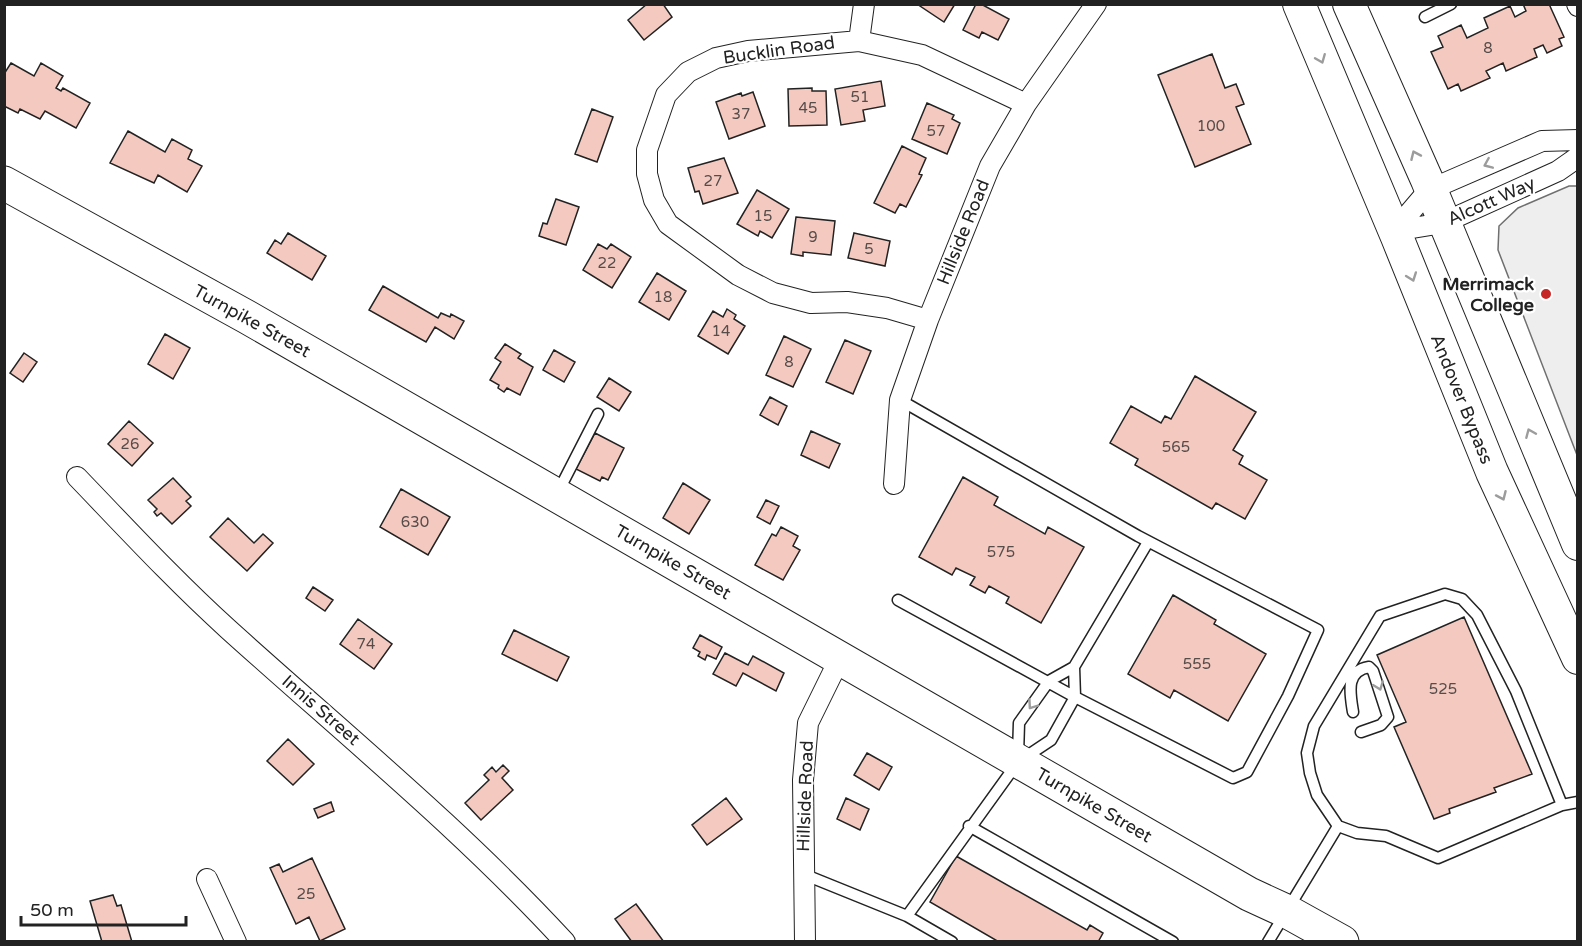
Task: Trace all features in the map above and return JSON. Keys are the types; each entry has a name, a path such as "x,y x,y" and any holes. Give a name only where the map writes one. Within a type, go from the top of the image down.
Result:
{"highway":[{"name":"Turnpike Street","path":"4,183 247,317 1249,894 1288,912 1342,942"}],"main road":[{"name":"Andover Bypass","path":"1299,4 1492,472 1578,658"},
{"path":"1349,4 1578,544"}],"street":[{"path":"859,41 864,4"},
{"name":"Hillside Road","path":"894,484 900,400 928,320 990,166 1026,104 1096,4"},
{"name":"Bucklin Road","path":"928,320 887,308 847,302 811,303 773,293 738,275 668,224 654,200 646,174 647,150 654,122 666,95 688,72 716,58 748,51 859,41 922,55 1026,104"},
{"name":"Alcott Way","path":"1394,231 1429,190 1542,141 1578,140"},
{"name":"Alcott Way","path":"1394,231 1443,224 1558,171 1578,157"},
{"name":"Innis Street","path":"77,477 226,627 439,816 519,891 565,942"},
{"name":"Hillside Road","path":"805,942 802,780 808,723 840,658"},
{"path":"207,879 237,942"}],"lane":[{"path":"1425,17 1451,4"},
{"path":"898,600 1075,697 1233,778 1247,772 1288,696 1318,630 1148,542 900,400"},
{"path":"556,495 598,414"},
{"path":"1018,762 1019,723 1049,681 1074,668 1148,542"},
{"path":"1562,805 1516,691 1477,615 1462,599 1445,594 1380,616 1314,726 1306,753 1317,795 1338,826 1357,833 1386,836 1438,858 1562,805 1578,802"},
{"path":"1353,712 1349,690 1351,678 1359,668 1368,667 1373,671 1388,717 1381,725 1361,732"},
{"path":"907,916 969,826 1018,762 1051,740 1075,697 1074,668"},
{"path":"969,826 1173,942"},
{"path":"1268,942 1288,912 1318,855 1338,826"},
{"path":"802,874 907,916 952,942"}],"shaded area":[{"path":"1569,186 1578,186 1577,455 1498,250 1499,226 1518,208"}],"building":[{"path":"647,4 663,4 672,17 644,40 628,20"},
{"path":"917,4 955,4 944,22"},
{"path":"976,4 981,4 1009,19 998,40 982,32 979,38 963,30"},
{"path":"1523,4 1549,4 1564,37 1559,39 1562,46 1547,53 1543,45 1534,49 1537,57 1506,71 1503,63 1486,71 1490,78 1461,91 1458,84 1448,89 1431,52 1443,47 1438,36 1461,25 1467,38 1488,28 1484,18 1510,6 1515,17 1526,11"},
{"path":"1212,54 1225,88 1236,84 1244,104 1236,107 1251,144 1195,167 1158,75"},
{"path":"11,63 34,76 41,63 63,76 56,88 61,91 63,88 90,103 76,128 45,111 40,119 20,109 18,113 4,106 4,74"},
{"path":"881,81 885,106 863,110 865,121 841,125 835,89"},
{"path":"812,88 812,91 826,91 827,125 789,126 788,89"},
{"path":"753,92 765,126 729,139 716,102 741,93 742,96"},
{"path":"927,103 954,115 952,119 960,123 947,154 912,139"},
{"path":"592,109 613,117 597,162 575,154"},
{"path":"128,131 165,152 172,139 192,150 188,159 202,166 187,192 158,175 154,183 110,163"},
{"path":"902,146 926,158 919,174 922,175 906,207 900,204 895,213 874,203"},
{"path":"724,158 738,193 703,204 699,191 695,192 688,168"},
{"path":"757,190 789,209 772,238 760,231 758,236 737,224"},
{"path":"556,199 579,207 566,245 539,236 543,223 547,224"},
{"path":"796,217 835,221 831,255 803,252 803,256 791,254"},
{"path":"288,233 326,256 312,280 267,253 275,240 281,244"},
{"path":"854,233 890,241 885,266 848,258"},
{"path":"598,244 607,249 611,244 631,257 612,288 583,270"},
{"path":"657,273 686,291 669,320 639,302"},
{"path":"383,286 438,318 441,313 450,317 451,314 464,321 454,339 435,327 426,342 369,310"},
{"path":"727,309 736,315 734,319 745,326 728,354 698,336 713,311 723,317"},
{"path":"165,334 190,348 173,379 148,364"},
{"path":"784,336 811,349 793,387 766,375"},
{"path":"845,340 871,351 853,394 826,382"},
{"path":"505,344 521,354 518,358 533,367 520,395 507,388 504,392 498,388 499,385 490,380 501,362 495,358"},
{"path":"554,350 575,362 564,382 543,370"},
{"path":"24,353 37,362 23,382 10,373"},
{"path":"1195,376 1256,412 1233,450 1243,456 1239,464 1267,480 1245,519 1216,503 1212,509 1135,465 1138,459 1110,443 1131,406 1161,423 1165,416 1171,419"},
{"path":"609,378 631,392 619,411 597,397"},
{"path":"770,397 787,406 778,425 760,415"},
{"path":"129,421 153,443 132,466 108,444"},
{"path":"811,431 840,444 829,468 801,455"},
{"path":"595,433 624,448 608,480 602,477 600,481 576,469"},
{"path":"963,477 998,497 994,505 1045,534 1048,527 1084,547 1041,623 1006,603 1009,597 989,586 985,593 970,585 975,577 956,568 952,575 919,557"},
{"path":"173,478 191,497 186,501 191,506 172,524 161,513 157,516 154,512 157,509 148,500"},
{"path":"683,483 710,500 689,534 663,518"},
{"path":"401,489 450,517 428,555 380,527"},
{"path":"766,500 779,506 770,524 757,517"},
{"path":"228,518 254,543 263,534 273,543 247,571 210,537"},
{"path":"781,527 798,536 793,546 800,550 783,580 755,565 772,534 776,536"},
{"path":"313,587 333,600 325,611 306,598"},
{"path":"1173,595 1216,620 1214,624 1266,654 1228,721 1174,690 1170,698 1128,674"},
{"path":"1464,617 1532,774 1494,788 1496,792 1449,809 1450,813 1434,819 1394,727 1406,722 1377,655"},
{"path":"358,619 392,644 374,669 340,644"},
{"path":"514,630 569,657 557,681 502,654"},
{"path":"700,635 722,647 716,659 707,655 705,660 698,656 700,652 693,648"},
{"path":"725,653 748,665 753,656 784,673 776,691 743,673 736,686 713,674"},
{"path":"288,739 314,764 293,785 267,761"},
{"path":"867,753 892,767 879,790 854,775"},
{"path":"503,765 509,771 502,778 513,790 481,820 465,803 489,780 484,775 492,767 496,772"},
{"path":"726,798 742,819 707,845 692,825"},
{"path":"846,798 869,809 860,830 837,819"},
{"path":"331,802 334,811 318,818 314,809"},
{"path":"956,856 1087,930 1090,925 1103,933 1098,942 999,942 930,902"},
{"path":"312,858 345,929 320,941 309,917 296,924 270,868 279,864 283,872"},
{"path":"113,895 117,906 121,905 132,942 102,942 90,901"},
{"path":"636,904 664,942 632,942 615,919"}],"place":[{"name":"Merrimack College","path":"1546,294"}]}
